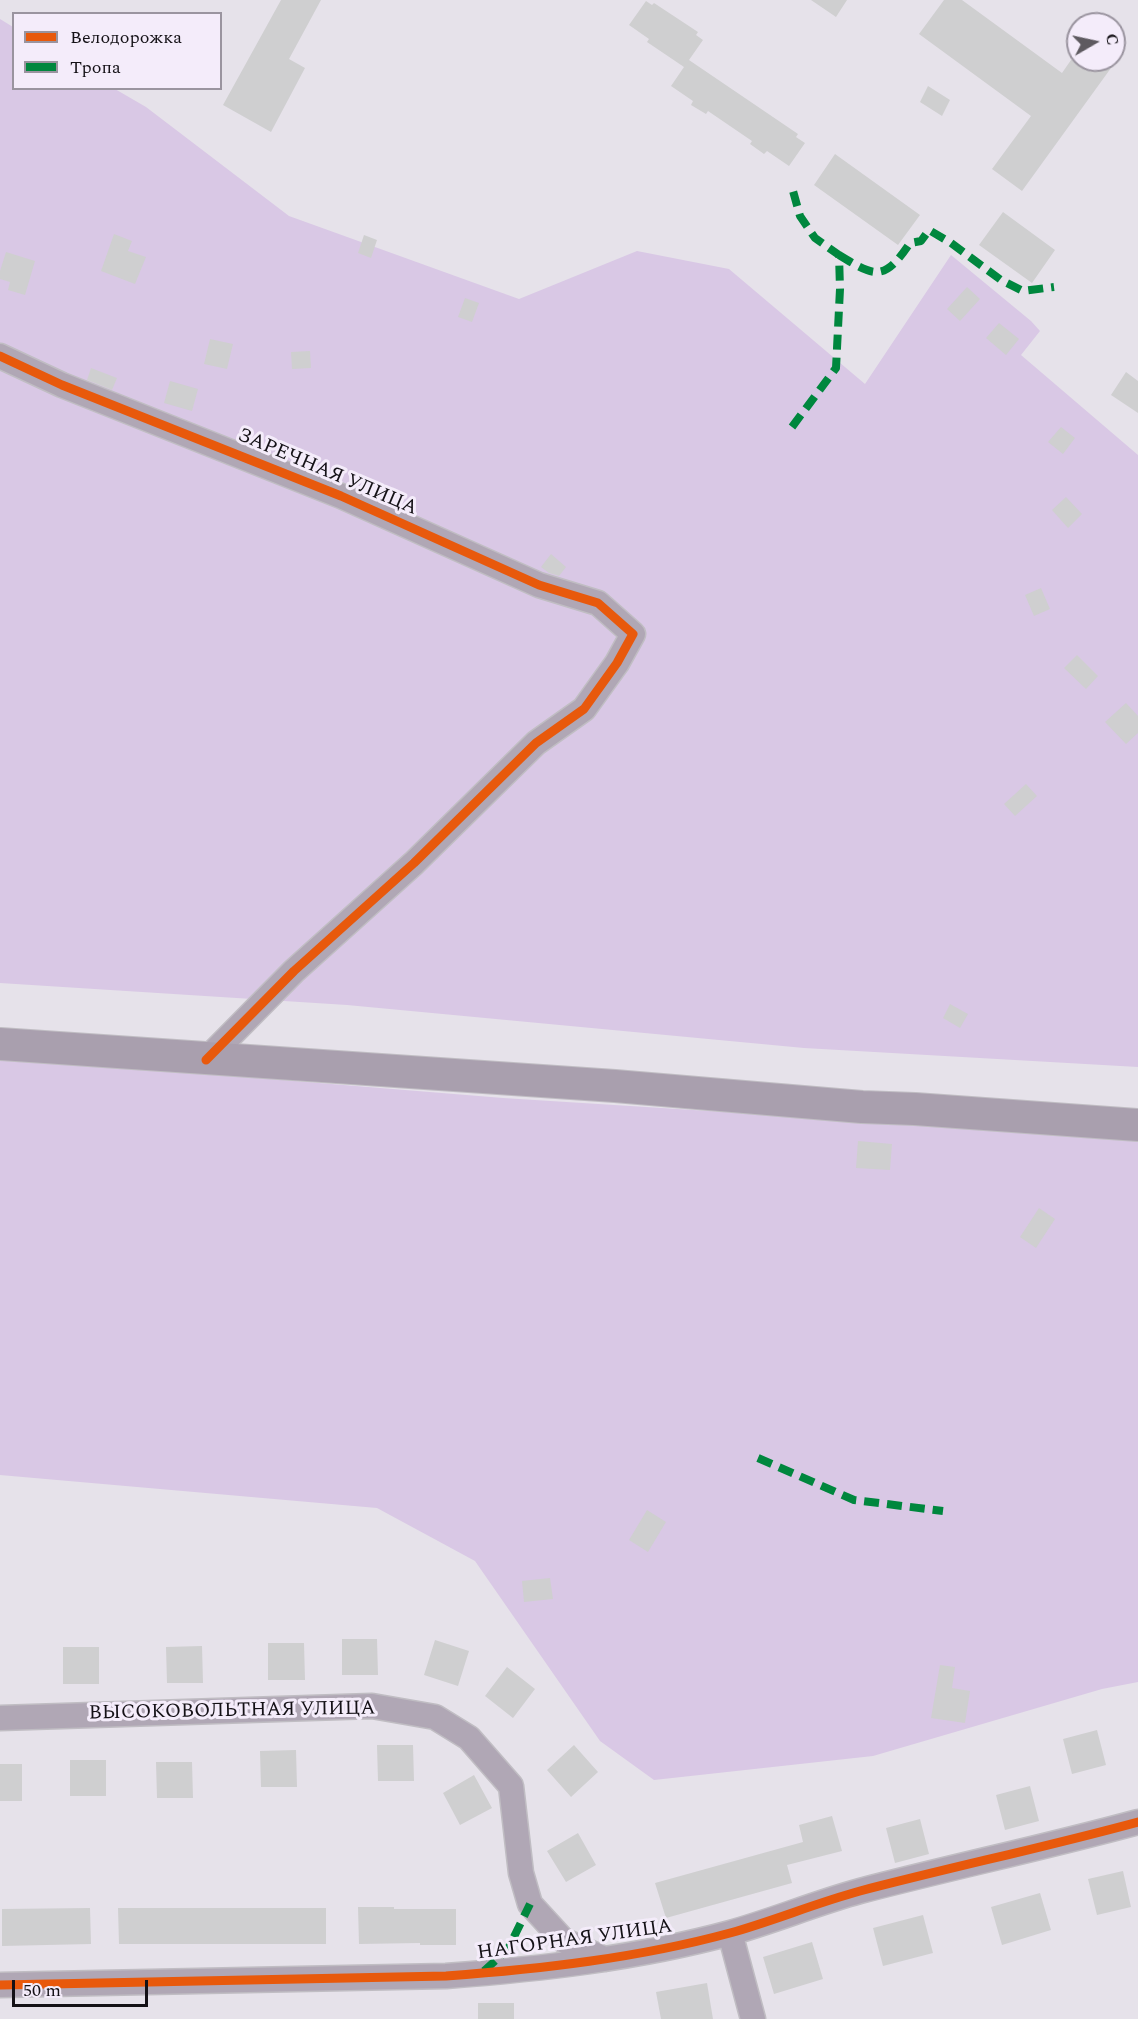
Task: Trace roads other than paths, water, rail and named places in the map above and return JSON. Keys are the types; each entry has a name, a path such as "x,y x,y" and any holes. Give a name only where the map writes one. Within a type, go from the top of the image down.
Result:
{"main road":[{"path":"0,1044 1138,1125"}],"street":[{"name":"ЗАРЕЧНАЯ УЛИЦА","path":"0,356 62,385 340,496 539,585 597,603 633,634 617,663 584,709 536,743 414,863 294,971 206,1060"},
{"name":"ВЫСОКОВОЛЬТНАЯ УЛИЦА","path":"0,1718 372,1706 435,1717 469,1738 510,1786 521,1873 530,1904 563,1940 604,1959"},
{"name":"НАГОРНАЯ УЛИЦА","path":"0,1985 447,1976 646,1953 730,1933 858,1892 1066,1842 1138,1822"},
{"path":"730,1933 753,2019"}]}
